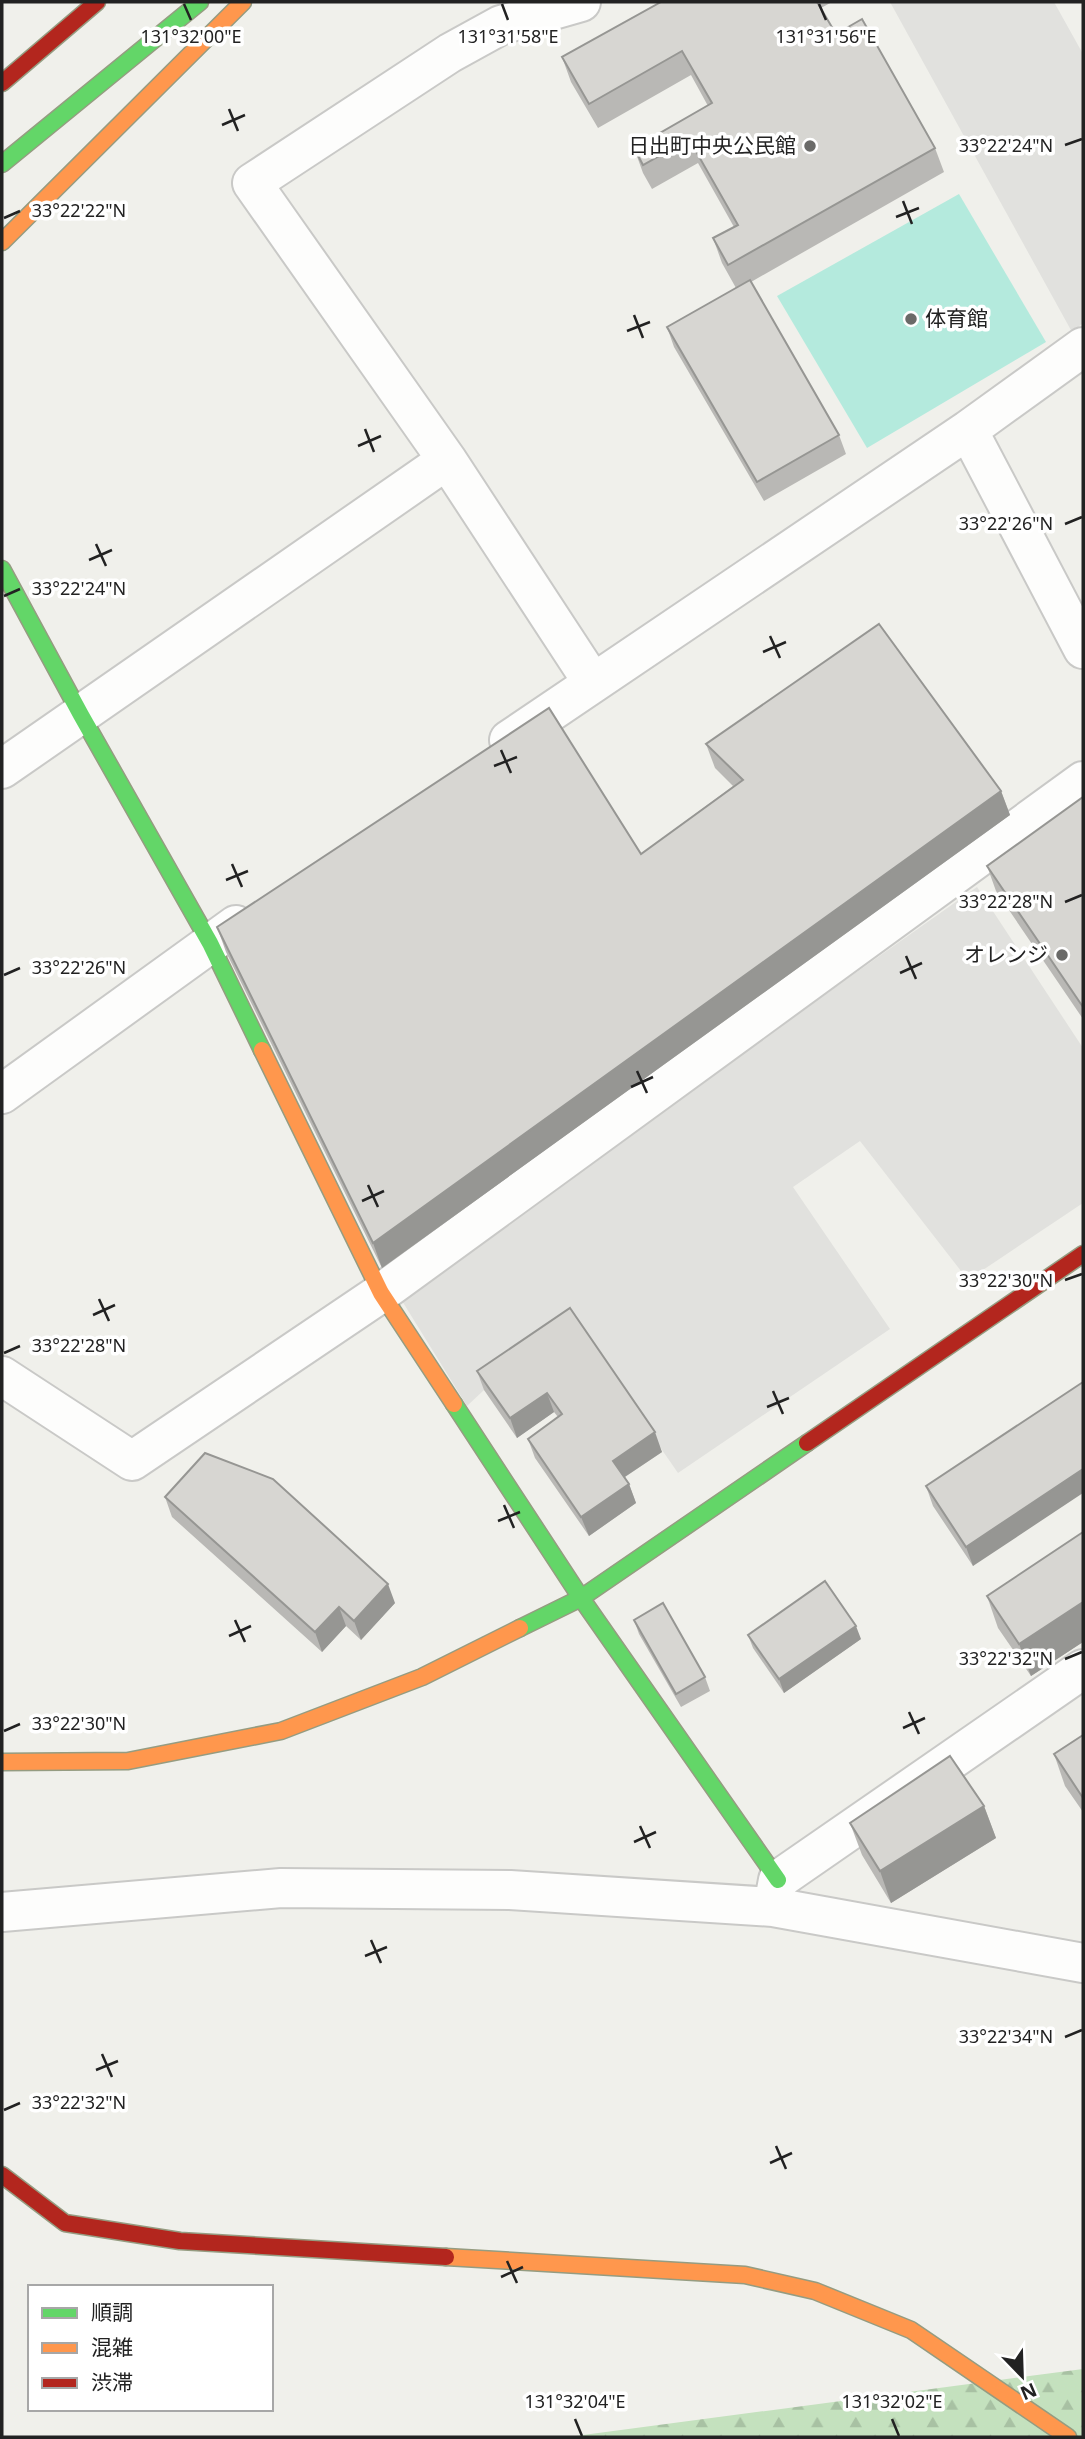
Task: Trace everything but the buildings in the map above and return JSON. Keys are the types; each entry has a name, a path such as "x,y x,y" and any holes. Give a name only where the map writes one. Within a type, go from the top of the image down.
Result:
{"main road":[{"path":"2,83 97,2"},
{"path":"2,164 200,2"},
{"path":"2,242 243,2"},
{"path":"2,569 210,943 381,1293 776,1894"},
{"path":"2,1762 128,1761 281,1731 422,1677 581,1598 1083,1254"},
{"path":"2,2175 65,2222 180,2241 745,2274 815,2291 911,2330 1068,2437"}],"street":[{"path":"581,2 501,25 460,47 252,183 447,460 593,683"},
{"path":"481,760 968,430 1083,347"},
{"path":"968,430 1083,649"},
{"path":"2,769 447,460"},
{"path":"2,1376 132,1461 381,1293 1083,781"},
{"path":"2,1094 266,905"},
{"path":"776,1894 1083,1669"},
{"path":"2,1912 281,1888 776,1894 1083,1963"}],"green space":[{"path":"1083,2369 1083,2437 568,2437"}],"shaded area":[{"path":"890,2 1054,2 1083,54 1083,323 1072,332"},
{"name":"体育館","path":"959,194 1046,342 867,448 777,296"},
{"path":"977,887 1083,1048 1083,1203 968,1280 860,1141 793,1187 890,1329 678,1473 577,1327 484,1390 467,1406 399,1296"}],"traffic: fast":[{"path":"2,164 200,2"},
{"path":"2,569 210,943 262,1050"},
{"path":"454,1404 581,1598 778,1880"},
{"path":"520,1628 581,1598 807,1443"}],"traffic: slow":[{"path":"2,242 243,2"},
{"path":"262,1050 381,1293 454,1404"},
{"path":"2,1762 128,1761 281,1731 422,1677 520,1628"},
{"path":"446,2257 745,2275 815,2291 911,2330 1068,2437"}],"traffic: jam":[{"path":"2,83 97,2"},
{"path":"807,1443 1083,1254"},
{"path":"2,2175 65,2223 180,2241 446,2257"}],"place":[{"name":"日出町中央公民館","path":"810,146"},
{"name":"体育館","path":"911,319"},
{"name":"オレンジ","path":"1062,955"}]}
